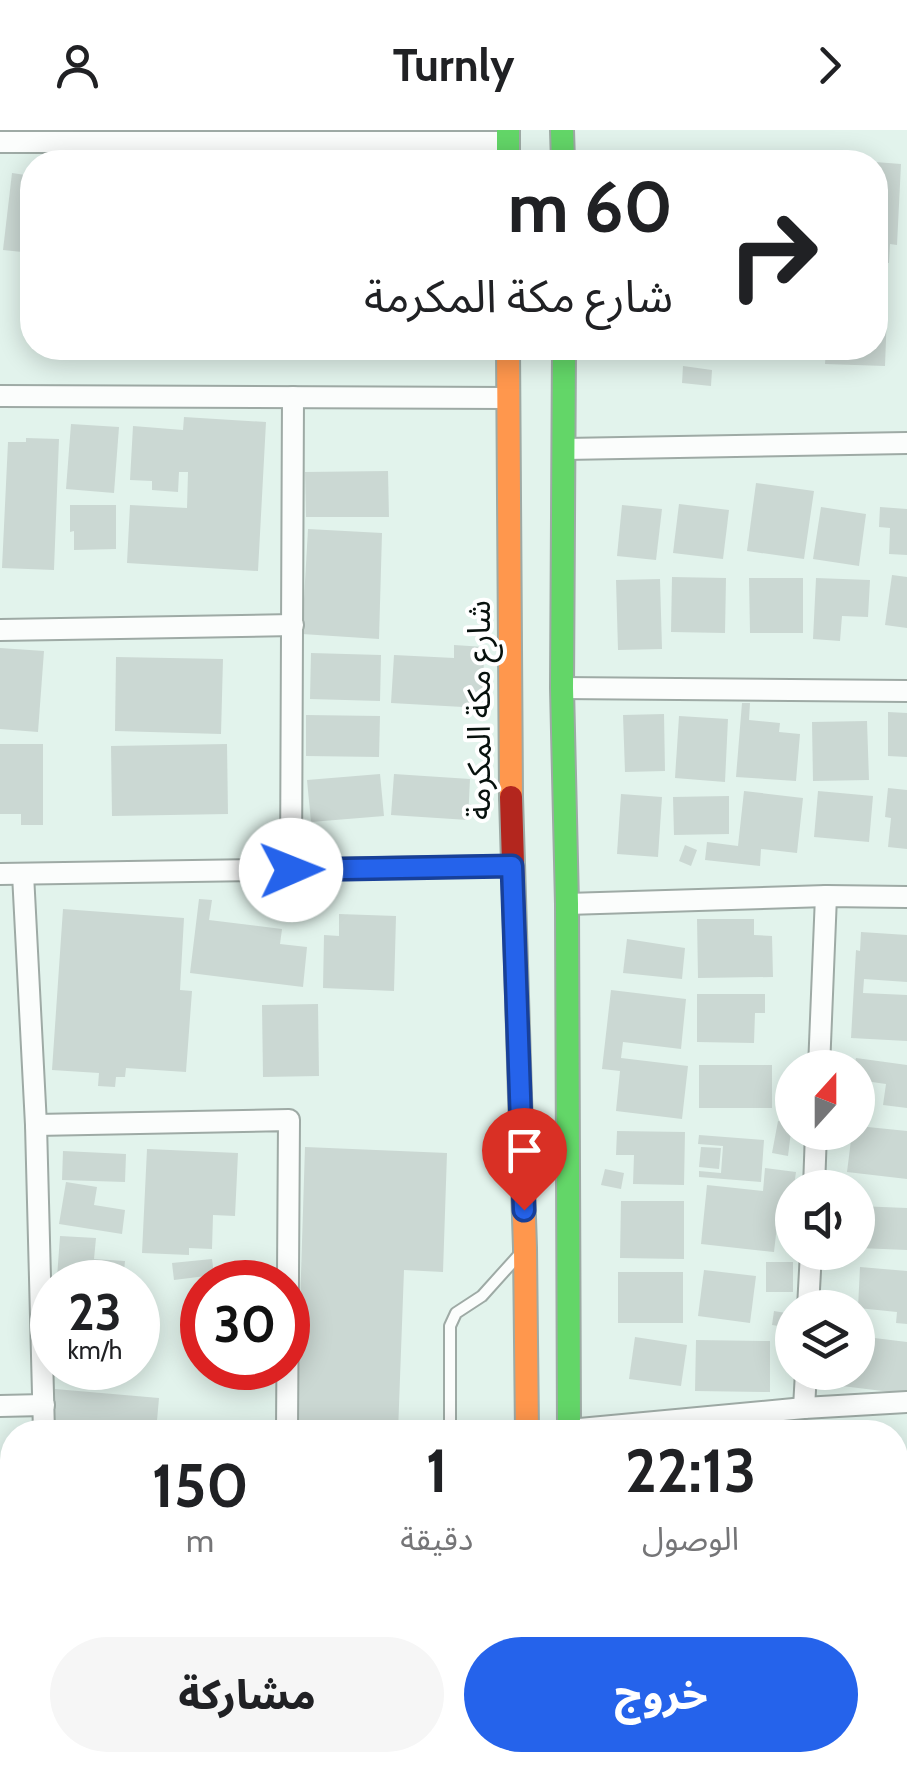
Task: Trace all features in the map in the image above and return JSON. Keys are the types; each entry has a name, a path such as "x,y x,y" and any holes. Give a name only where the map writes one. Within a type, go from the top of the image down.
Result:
{"main road":[{"name":"شارع مكة المكرمة","path":"508,360 512,866 527,1420"},
{"path":"564,360 562,688 569,1420"}],"street":[{"path":"0,142 291,136 508,145"},
{"path":"0,396 508,398"},
{"path":"291,870 293,397"},
{"path":"565,448 907,443"},
{"path":"0,630 293,625"},
{"path":"562,688 907,691"},
{"path":"0,874 512,866"},
{"path":"24,874 44,1420"},
{"path":"820,1050 826,896"},
{"path":"567,904 907,897"},
{"path":"36,1124 290,1120 287,1420"},
{"path":"804,1408 805,1390"},
{"path":"681,1420 907,1402"},
{"path":"0,1406 44,1405"}],"lane":[{"path":"450,1420 450,1326 456,1313 482,1296 525,1248"}],"building":[{"path":"888,163 901,164 897,245 890,244 889,263"},
{"path":"12,173 20,174 20,252 3,250"},
{"path":"825,360 885,360 885,366 825,364"},
{"path":"683,366 712,370 711,386 682,383"},
{"path":"184,417 266,422 258,571 127,563 130,505 187,508 188,472 179,472 178,492 152,490 152,481 130,480 133,426 183,430"},
{"path":"71,424 119,427 114,493 66,489"},
{"path":"26,438 59,439 54,570 2,568 8,442 26,442"},
{"path":"388,471 389,517 306,517 305,472"},
{"path":"756,483 814,491 804,559 747,551"},
{"path":"679,504 729,510 723,559 673,553"},
{"path":"70,505 116,505 116,549 74,550"},
{"path":"622,505 662,509 656,560 617,556"},
{"path":"821,507 866,514 859,566 813,559"},
{"path":"880,507 907,509 907,555 889,554 890,528 879,527"},
{"path":"308,529 382,533 379,639 302,634"},
{"path":"892,575 907,577 907,628 885,625"},
{"path":"672,577 726,578 725,633 671,632"},
{"path":"749,578 803,578 803,633 750,633"},
{"path":"816,578 870,580 868,617 842,616 840,641 813,639"},
{"path":"660,579 662,649 618,650 616,580"},
{"path":"454,645 485,647 481,708 391,703 394,655 454,658"},
{"path":"0,648 44,651 38,732 0,729"},
{"path":"311,653 381,655 380,701 310,699"},
{"path":"116,657 223,659 221,734 115,731"},
{"path":"742,703 750,703 749,720 780,723 779,732 800,734 796,781 736,777"},
{"path":"888,712 907,713 907,757 888,756"},
{"path":"664,714 665,771 625,772 623,715"},
{"path":"306,715 380,716 379,757 306,756"},
{"path":"679,716 728,719 725,782 675,778"},
{"path":"867,721 869,780 813,781 812,722"},
{"path":"0,744 43,744 43,825 21,825 21,814 0,814"},
{"path":"227,744 228,814 112,816 111,746"},
{"path":"380,774 384,816 311,822 307,780"},
{"path":"394,774 470,779 468,820 391,815"},
{"path":"888,788 907,790 907,849 888,847"},
{"path":"744,791 803,798 797,853 761,849 760,866 705,860 707,842 738,846"},
{"path":"818,791 873,796 869,842 814,837"},
{"path":"621,794 662,797 658,857 617,854"},
{"path":"729,796 729,834 674,835 673,797"},
{"path":"685,845 697,850 691,866 679,861"},
{"path":"199,899 212,900 209,920 282,929 280,944 307,947 303,987 190,973"},
{"path":"63,909 184,918 180,990 192,991 186,1072 126,1068 125,1077 116,1077 115,1087 98,1086 99,1073 52,1070"},
{"path":"339,914 396,916 394,991 323,988 324,935 339,936"},
{"path":"697,919 754,919 754,935 772,936 773,977 698,978"},
{"path":"861,932 907,935 907,982 864,979 863,993 907,995 907,1041 851,1038 856,950 860,951"},
{"path":"627,939 685,948 682,979 623,973"},
{"path":"611,990 686,999 681,1049 623,1042 621,1058 688,1066 682,1119 616,1111 620,1071 602,1069"},
{"path":"697,994 765,994 765,1013 755,1013 754,1043 697,1042"},
{"path":"318,1004 319,1076 263,1077 262,1005"},
{"path":"875,1061 907,1065 907,1108 883,1105 886,1084 875,1082"},
{"path":"699,1065 772,1065 772,1108 699,1108"},
{"path":"875,1128 907,1131 907,1179 875,1175 875,1170 847,1170 850,1150 875,1150"},
{"path":"617,1131 685,1132 684,1185 633,1184 634,1155 616,1155"},
{"path":"699,1135 764,1140 761,1182 699,1177 699,1171 721,1173 723,1146 698,1144"},
{"path":"775,1137 775,1150 789,1150 788,1156 772,1153"},
{"path":"305,1147 447,1153 443,1272 404,1270 398,1420 296,1420 297,1390 310,1390 310,1260 301,1260"},
{"path":"701,1147 721,1148 719,1169 699,1167"},
{"path":"147,1149 238,1153 235,1216 213,1215 212,1249 189,1248 189,1255 142,1253"},
{"path":"63,1151 126,1154 125,1182 62,1180"},
{"path":"765,1168 780,1170 775,1170 774,1252 701,1244 707,1185 763,1191"},
{"path":"605,1169 624,1173 621,1189 601,1185"},
{"path":"66,1182 97,1187 94,1205 125,1210 122,1234 59,1224"},
{"path":"621,1201 684,1201 684,1259 620,1258"},
{"path":"875,1207 907,1208 907,1250 875,1249"},
{"path":"60,1236 96,1238 94,1259 110,1260 58,1260"},
{"path":"180,1262 180,1279 174,1280 172,1263"},
{"path":"766,1262 775,1262 775,1270 793,1270 793,1290 766,1292"},
{"path":"704,1270 756,1276 750,1323 698,1316"},
{"path":"860,1270 907,1271 907,1324 896,1323 897,1312 875,1310 875,1290 859,1290"},
{"path":"618,1272 683,1272 683,1323 618,1323"},
{"path":"635,1337 687,1345 681,1386 629,1379"},
{"path":"875,1338 907,1342 907,1394 874,1390"},
{"path":"696,1340 770,1341 770,1392 695,1391"},
{"path":"55,1390 159,1398 157,1420 53,1420"}],"traffic: fast":[{"path":"508,130 508,150"},
{"path":"562,130 563,150"},
{"path":"564,360 562,688 569,1420"}],"traffic: slow":[{"path":"508,360 511,797"},
{"path":"520,1096 527,1420"}],"traffic: jam":[{"path":"511,797 520,1096"}],"route":[{"path":"291,870 512,866 524,1210"}]}
